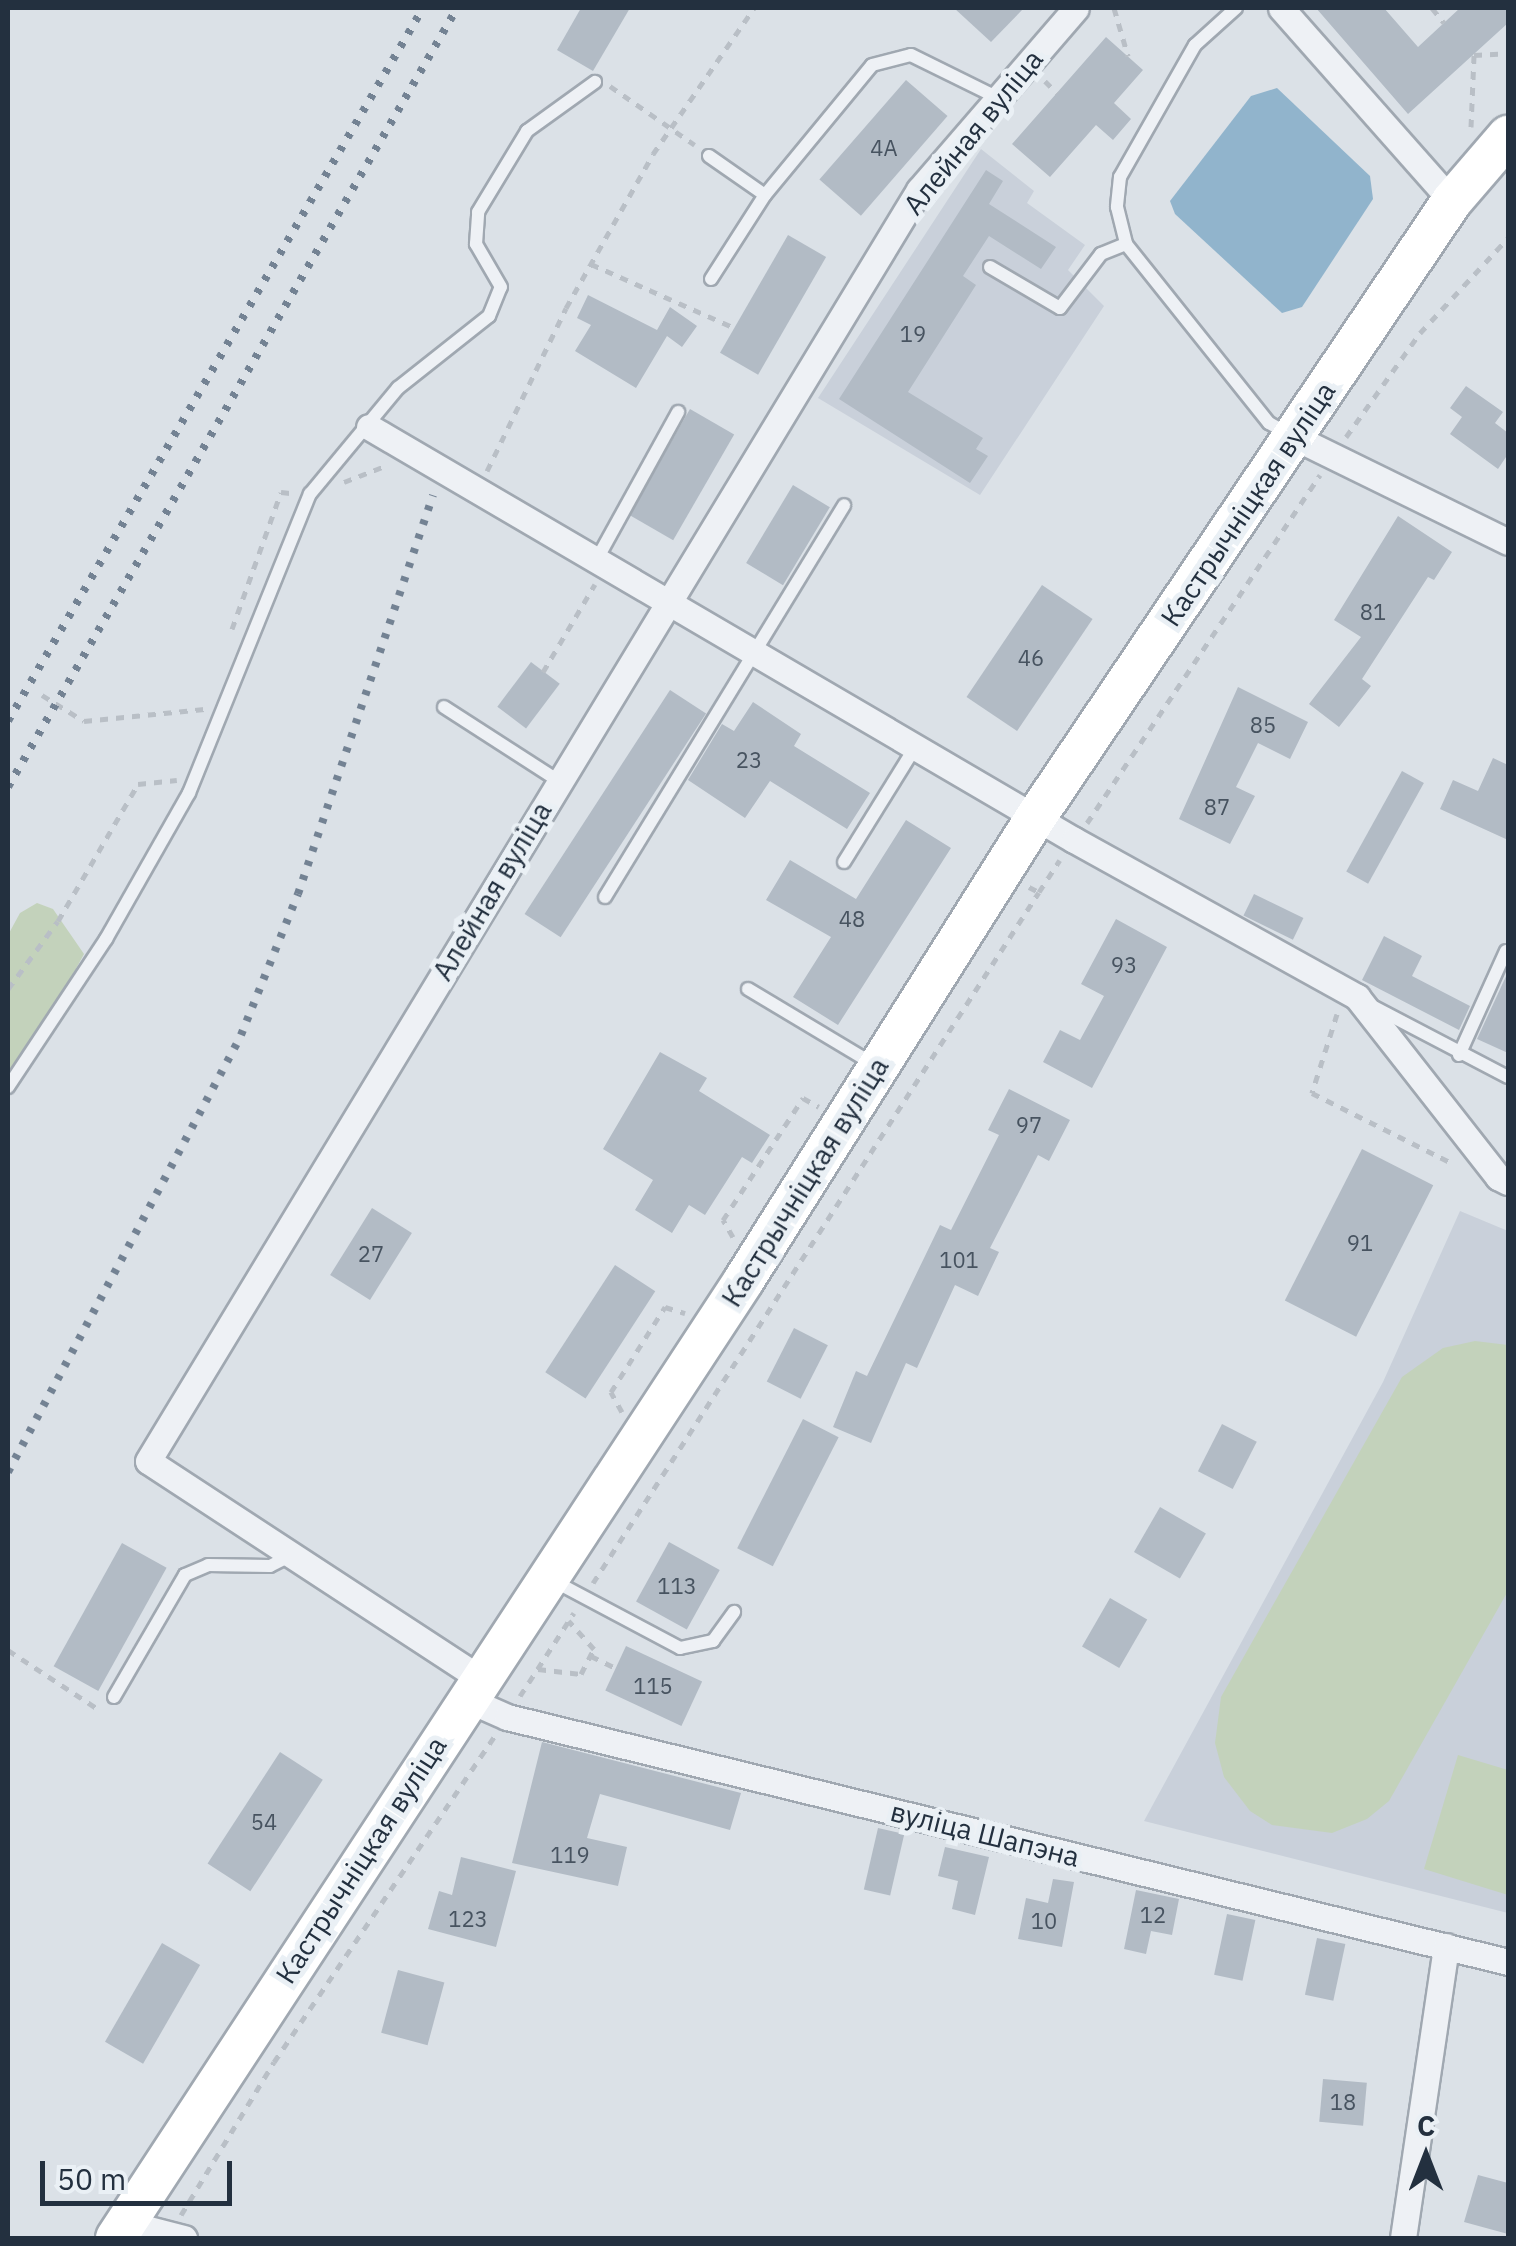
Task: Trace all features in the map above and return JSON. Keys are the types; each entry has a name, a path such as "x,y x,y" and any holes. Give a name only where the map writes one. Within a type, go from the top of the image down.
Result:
{"main road":[{"name":"Кастрычніцкая вуліца","path":"121,2231 878,1067 1036,817 1452,202 1489,138"}],"street":[{"name":"Алейная вуліца","path":"472,1687 295,1554 148,1461 920,190 1076,8"},
{"path":"1280,8 1452,202"},
{"path":"369,427 478,492 594,570 670,600 1036,817 1067,850 1357,998 1503,1179"},
{"path":"1294,437 1508,542"},
{"name":"вуліца Шапэна","path":"472,1687 507,1718 1508,1962"},
{"path":"1403,2238 1446,1946"},
{"path":"121,2231 176,2237"}],"lane":[{"path":"1236,8 1195,44 1120,177 1118,207 1126,244 1269,423 1294,437"},
{"path":"711,278 764,194 872,66 911,55 998,98"},
{"path":"8,1087 106,938 188,793 310,494 398,388 489,316 500,287 476,244 478,212 527,131 595,82"},
{"path":"709,156 764,194"},
{"path":"990,267 1060,308 1101,254 1126,244"},
{"path":"594,570 678,412"},
{"path":"605,897 844,504"},
{"path":"444,708 559,781"},
{"path":"844,862 916,746"},
{"path":"1459,1054 1506,951"},
{"path":"748,989 878,1067"},
{"path":"1357,998 1508,1077"},
{"path":"114,1697 185,1575 208,1565 270,1566 295,1554"},
{"path":"546,1576 680,1648 713,1641 734,1612"}],"path":[{"path":"478,492 591,264 672,127 754,8"},
{"path":"1114,8 1128,56"},
{"path":"1432,8 1444,23"},
{"path":"1489,138 1474,55 1508,53"},
{"path":"595,82 672,127 709,156"},
{"path":"1076,870 1067,850 1333,455 1420,333 1508,238"},
{"path":"591,264 735,328"},
{"path":"230,636 281,492 310,494 398,462"},
{"path":"543,672 594,570 610,593"},
{"path":"197,726 210,691"},
{"path":"42,695 84,721 204,709"},
{"path":"8,989 58,921 138,784 176,780 183,762"},
{"path":"176,2237 274,2062 507,1718 1039,892"},
{"path":"1333,1008 1339,1017 1312,1093 1481,1177 1503,1179"},
{"path":"538,1669 580,1674 594,1649 569,1621"},
{"path":"8,1650 104,1712 114,1697"},
{"path":"590,1656 616,1668"}],"shaded area":[{"path":"981,149 1034,191 1027,203 1085,245 1068,270 1104,306 980,495 818,398"},
{"path":"1460,1211 1508,1231 1508,1913 1144,1821 1383,1382"}],"green space":[{"path":"37,903 53,909 84,954 8,1093 8,935 20,913"},
{"path":"1475,1341 1508,1345 1508,1591 1389,1801 1367,1819 1332,1833 1272,1825 1250,1811 1224,1777 1215,1743 1221,1697 1402,1377 1443,1348"},
{"path":"1458,1755 1508,1770 1508,1895 1424,1869"}],"water":[{"path":"1277,88 1370,176 1373,199 1302,307 1282,313 1175,214 1170,201 1251,96"}],"building":[{"path":"581,8 630,8 593,71 557,50"},
{"path":"954,8 1024,8 991,42"},
{"path":"1316,8 1384,8 1418,47 1460,8 1508,8 1508,23 1408,114"},
{"path":"1106,37 1143,70 1114,103 1131,119 1113,140 1096,125 1050,177 1012,144"},
{"path":"906,80 948,116 861,216 819,180"},
{"path":"986,170 1003,181 989,204 1056,247 1041,269 989,236 963,276 976,285 908,392 983,438 976,449 988,456 970,483 839,399"},
{"path":"788,235 826,257 758,375 720,353"},
{"path":"588,295 657,330 670,307 697,326 682,347 667,336 636,388 575,351 591,325 577,318"},
{"path":"1466,386 1503,412 1495,423 1508,433 1508,454 1498,469 1450,434 1462,417 1450,408"},
{"path":"690,409 734,434 673,540 629,515"},
{"path":"793,485 830,507 783,585 746,563"},
{"path":"1398,516 1452,552 1434,580 1428,577 1362,679 1371,686 1339,727 1309,704 1361,637 1334,620"},
{"path":"1042,585 1093,619 1017,731 967,697"},
{"path":"531,662 560,684 526,728 497,707"},
{"path":"1238,687 1308,722 1290,759 1258,743 1236,787 1255,796 1230,844 1179,819"},
{"path":"670,690 706,713 561,937 525,914"},
{"path":"753,702 801,734 794,746 870,793 847,829 770,781 745,818 688,780 722,724 734,731"},
{"path":"1493,758 1508,765 1508,840 1440,809 1453,780 1478,791"},
{"path":"1402,771 1424,783 1368,884 1346,872"},
{"path":"906,820 951,848 838,1025 793,997 831,937 766,900 790,860 856,899"},
{"path":"1254,894 1303,918 1293,940 1243,916"},
{"path":"1116,919 1167,947 1092,1088 1043,1062 1060,1030 1080,1040 1104,996 1081,984"},
{"path":"1384,936 1422,956 1412,976 1470,1006 1459,1030 1362,980"},
{"path":"1508,972 1508,1053 1477,1039"},
{"path":"660,1052 707,1078 699,1091 770,1135 752,1163 742,1157 705,1215 689,1205 672,1233 635,1210 653,1180 603,1149"},
{"path":"1009,1089 1070,1120 1049,1161 1038,1155 990,1248 999,1252 978,1296 955,1285 917,1368 906,1363 871,1443 833,1427 856,1371 867,1376 940,1225 951,1230 999,1135 988,1130"},
{"path":"1362,1149 1433,1185 1356,1337 1285,1300"},
{"path":"372,1208 412,1233 370,1300 330,1275"},
{"path":"615,1265 655,1291 586,1398 545,1372"},
{"path":"794,1328 828,1345 801,1399 767,1381"},
{"path":"803,1419 839,1437 773,1566 737,1548"},
{"path":"1222,1424 1257,1442 1233,1489 1198,1471"},
{"path":"1160,1507 1206,1534 1180,1579 1134,1552"},
{"path":"669,1542 720,1570 687,1630 636,1601"},
{"path":"122,1543 167,1568 98,1691 54,1666"},
{"path":"1110,1598 1147,1620 1119,1668 1082,1646"},
{"path":"626,1646 702,1681 681,1726 605,1690"},
{"path":"542,1742 741,1793 730,1830 600,1794 587,1838 627,1847 618,1886 512,1863"},
{"path":"280,1752 323,1780 250,1891 208,1864"},
{"path":"878,1828 904,1834 890,1895 864,1889"},
{"path":"945,1847 989,1857 975,1915 952,1909 958,1881 938,1876"},
{"path":"461,1857 516,1871 496,1947 428,1929 439,1891 452,1895"},
{"path":"1053,1879 1074,1882 1062,1947 1018,1939 1026,1898 1048,1903"},
{"path":"1136,1890 1179,1899 1172,1935 1151,1931 1146,1954 1124,1949"},
{"path":"1227,1914 1255,1920 1242,1981 1214,1975"},
{"path":"1317,1938 1345,1944 1333,2001 1305,1995"},
{"path":"162,1943 200,1965 143,2064 105,2042"},
{"path":"398,1970 444,1982 428,2045 381,2033"},
{"path":"1323,2079 1367,2083 1363,2126 1319,2122"},
{"path":"1478,2175 1508,2183 1508,2234 1464,2222"}],"railway":[{"path":"8,721 423,8"},
{"path":"8,787 457,8"},
{"path":"8,1472 241,1035 298,894 433,495"}]}
